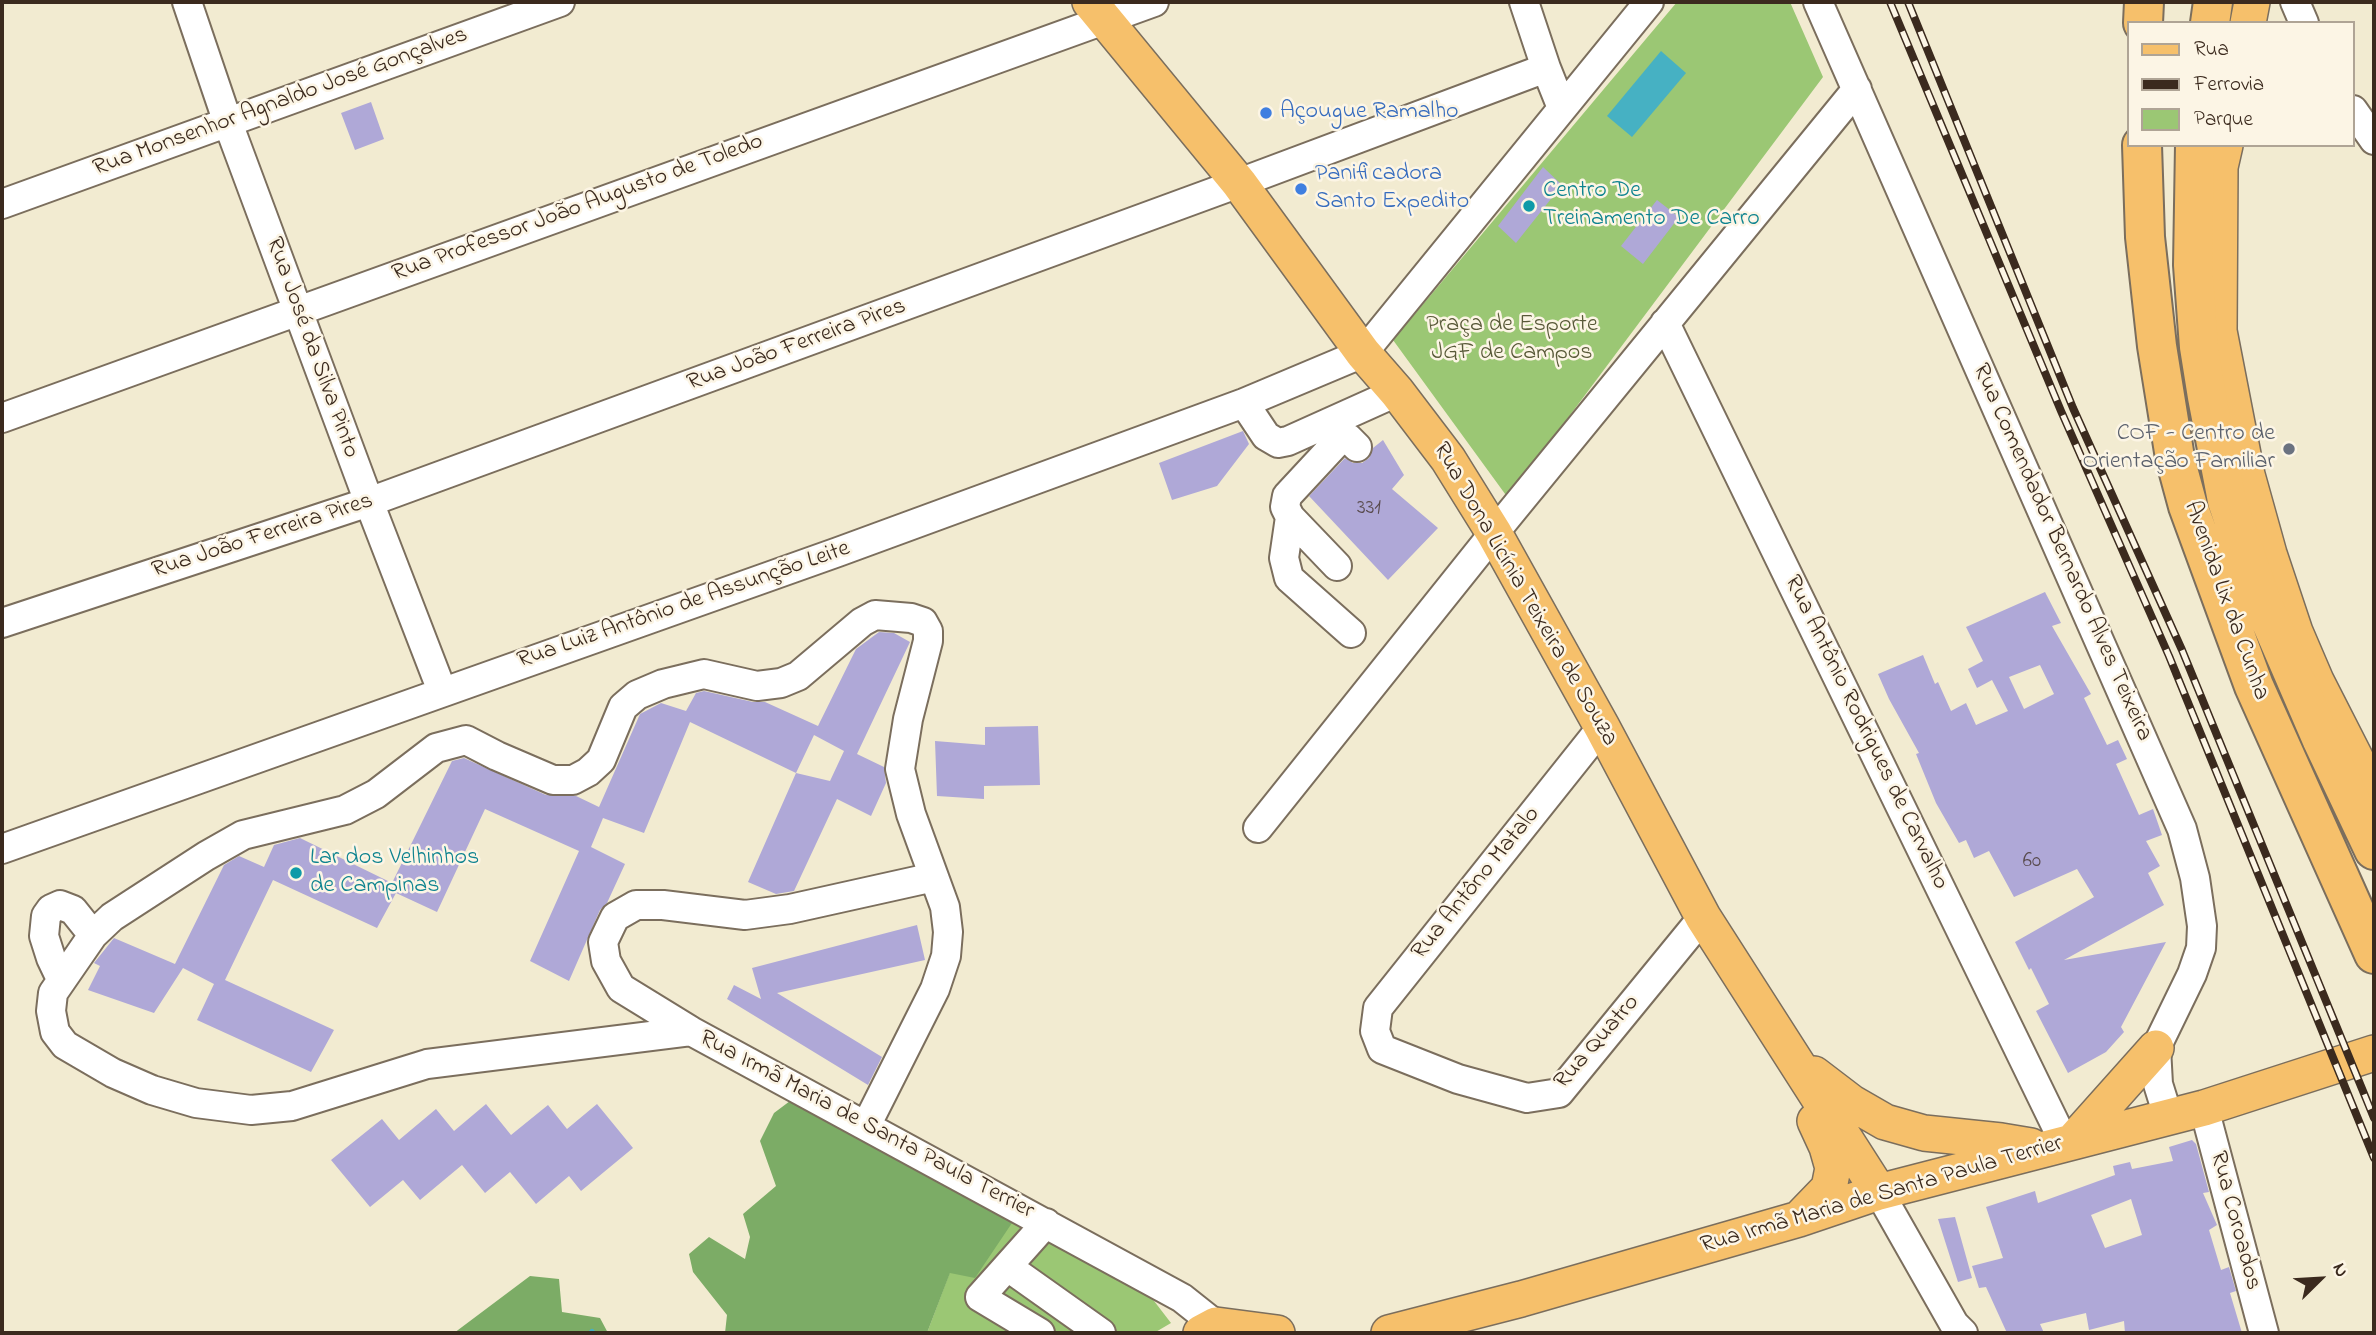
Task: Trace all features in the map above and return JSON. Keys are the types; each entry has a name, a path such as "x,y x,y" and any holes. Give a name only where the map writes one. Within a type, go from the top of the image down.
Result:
{"highway":[{"path":"2143,21 2144,2"},
{"path":"2210,21 2213,2"},
{"name":"Avenida Lix da Cunha","path":"2142,147 2145,237 2157,346 2175,458 2188,506 2254,686 2374,954"},
{"name":"Avenida Lix da Cunha","path":"2195,147 2193,265 2199,347 2227,501 2262,599 2321,738 2374,850"},
{"path":"2219,331 2245,555"},
{"path":"2262,599 2316,681"}],"main road":[{"path":"2248,21 2252,2"},
{"name":"Rua Dona Licínia Teixeira de Souza","path":"1097,11 1239,183 1363,353 1397,392 1448,460 1494,533 1602,727 1703,917 1879,1192"},
{"path":"2225,147 2220,167 2219,331 2247,475 2295,632 2316,681 2371,777"},
{"path":"1784,1043 1821,1080 1852,1103 1885,1122 1924,1133 2061,1144 2156,1048"},
{"path":"1784,1043 1833,1168 1829,1188 1799,1219"},
{"name":"Rua Irmã Maria de Santa Paula Terrier","path":"1389,1333 1521,1299 1799,1219 1879,1192 2204,1108 2374,1054"},
{"name":"Rua Irmã Maria de Santa Paula Terrier","path":"1208,1329 1277,1333"}],"street":[{"name":"Rua José da Silva Pinto","path":"187,2 228,123 442,691"},
{"name":"Rua Monsenhor Agnaldo José Gonçalves","path":"2,204 560,2"},
{"name":"Rua Professor João Augusto de Toledo","path":"2,418 1097,11 1154,2"},
{"path":"1524,2 1562,108"},
{"path":"1363,353 1648,2"},
{"name":"Rua Comendador Bernardo Alves Teixeira","path":"1818,2 2182,829 2195,878 2202,926 2201,948 2192,974 2156,1048 2158,1084 2168,1116"},
{"path":"2295,2 2303,21"},
{"name":"Rua João Ferreira Pires","path":"2,623 369,502 1546,68"},
{"path":"1258,828 1494,533 1857,89"},
{"path":"2355,104 2374,113"},
{"path":"2355,113 2374,140"},
{"name":"Rua Antônio Rodrigues de Carvalho","path":"1665,323 2061,1144"},
{"name":"Rua Luiz Antônio de Assunção Leite","path":"2,849 838,552 1244,403 1363,353"},
{"path":"1244,403 1266,436 1278,443 1288,442 1296,436 1397,392"},
{"path":"1336,566 1290,517 1285,507 1287,496 1339,440 1348,438 1357,447"},
{"path":"1288,442 1308,472"},
{"path":"1290,517 1284,558 1289,578 1351,633"},
{"name":"Rua Irmã Maria de Santa Paula Terrier","path":"934,877 911,814 900,769 908,719 924,660 928,631 923,622 911,618 876,615 862,622 798,676 781,683 757,686 704,674 663,684 637,695 623,707 601,760 588,772 573,780 553,780 466,740 436,748 376,794 345,810 287,822 243,835 112,917 93,934 53,993 51,1011 55,1032 65,1045 113,1073 152,1090 196,1102 251,1110 292,1106 427,1064 691,1031 1182,1298 1208,1329"},
{"name":"Rua Antôno Matalo","path":"1382,1049 1375,1031 1378,1008 1602,727"},
{"path":"691,1031 621,988 606,961 603,942 615,917 636,905 663,905 745,915 801,907 934,877 945,907 948,932 946,956 935,989 866,1126"},
{"path":"61,979 44,936 46,916 51,909 60,905 73,909 93,934"},
{"name":"Rua Quatro","path":"1382,1049 1458,1079 1527,1098 1559,1093 1703,917"},
{"name":"Rua Coroados","path":"2204,1108 2264,1333"},
{"path":"1879,1192 1954,1324 1963,1333"},
{"path":"1040,1333 980,1297 1046,1223"},
{"path":"1008,1267 1101,1333"}],"green space":[{"name":"Praça de Esporte JGF de Campos","path":"1677,2 1790,2 1823,77 1508,498 1393,340"},
{"path":"794,1098 1014,1220 975,1278 950,1273 927,1333 725,1333 727,1315 693,1272 689,1254 709,1237 745,1259 750,1237 743,1214 776,1186 760,1141 774,1113"},
{"path":"1014,1220 1151,1297 1171,1323 1154,1333 927,1333 950,1272"},
{"path":"530,1276 559,1279 562,1312 600,1318 608,1333 454,1333"}],"water":[{"path":"1661,51 1686,73 1632,137 1607,116"}],"building":[{"path":"371,102 384,139 355,150 341,113"},
{"name":"Centro De Treinamento De Carro","path":"1543,167 1562,185 1516,243 1498,226"},
{"path":"1657,200 1679,217 1643,264 1621,246"},
{"path":"1243,431 1249,444 1217,486 1172,500 1159,463"},
{"path":"1383,440 1404,475 1392,489 1438,528 1388,580 1309,496 1345,458 1353,463 1362,463"},
{"path":"2045,592 2061,623 2052,626 2091,694 2084,698 2107,745 2118,740 2127,759 2116,764 2139,815 2153,809 2162,835 2146,841 2160,866 2148,873 2164,905 2064,960 2166,942 2121,1027 2124,1032 2106,1052 2068,1073 2036,1011 2049,1004 2015,942 2094,897 2077,869 2014,897 1989,851 1974,858 1966,840 1959,843 1936,803 1916,754 1919,753 1878,674 1923,655 1935,684 1938,682 1951,711 1966,703 1976,725 2008,711 1992,680 1977,688 1968,669 1983,661 1966,627","holes":["2040,665 2054,694 2024,709 2009,677"]},
{"name":"Lar dos Velhinhos de Campinas","path":"879,632 894,633 910,642 857,754 884,767 886,783 871,816 837,799 794,891 776,894 748,882 796,773 690,722 644,833 603,818 591,847 625,864 607,903 600,910 569,981 530,961 579,851 485,809 437,912 396,893 377,928 273,880 225,980 334,1030 311,1072 197,1020 214,984 183,968 154,1013 88,990 100,966 94,963 114,938 175,964 224,865 239,856 264,867 274,845 300,838 392,883 452,761 464,758 546,795 576,796 599,807 640,714 661,703 686,711 696,693 704,691 753,702 765,702 818,726 856,649","holes":["814,735 844,751 830,781 796,773"]},
{"path":"1038,726 1040,785 984,786 984,799 937,796 935,741 985,745 985,727"},
{"path":"917,925 925,960 777,993 882,1057 868,1085 727,999 734,985 761,999 752,968"},
{"path":"486,1104 511,1135 548,1105 567,1129 597,1104 633,1148 581,1191 569,1176 536,1204 510,1172 485,1193 462,1165 420,1200 403,1180 370,1207 331,1160 382,1119 399,1140 436,1109 454,1131"},
{"path":"2192,1140 2196,1144 2209,1192 2203,1193 2217,1225 2209,1230 2221,1270 2229,1267 2236,1291 2230,1293 2242,1333 2125,1333 2124,1321 2089,1330 2086,1313 2040,1324 2044,1333 2007,1333 1986,1287 1979,1288 1972,1266 2003,1258 1986,1207 2035,1191 2038,1203 2115,1175 2113,1166 2130,1162 2132,1169 2173,1161 2169,1147","holes":["2131,1199 2142,1235 2105,1248 2091,1215"]},
{"path":"1955,1217 1972,1278 1958,1282 1938,1219"}],"railway":[{"path":"1890,2 2061,411 2169,656 2374,1158"},
{"path":"1908,2 2073,408 2182,650 2374,1118"}],"place":[{"name":"Açougue Ramalho","path":"1266,113"},
{"name":"Panificadora Santo Expedito","path":"1301,189"},
{"name":"Centro De Treinamento De Carro","path":"1529,206"},
{"name":"COF - Centro de Orientação Familiar","path":"2289,449"},
{"name":"Lar dos Velhinhos de Campinas","path":"296,873"}]}
